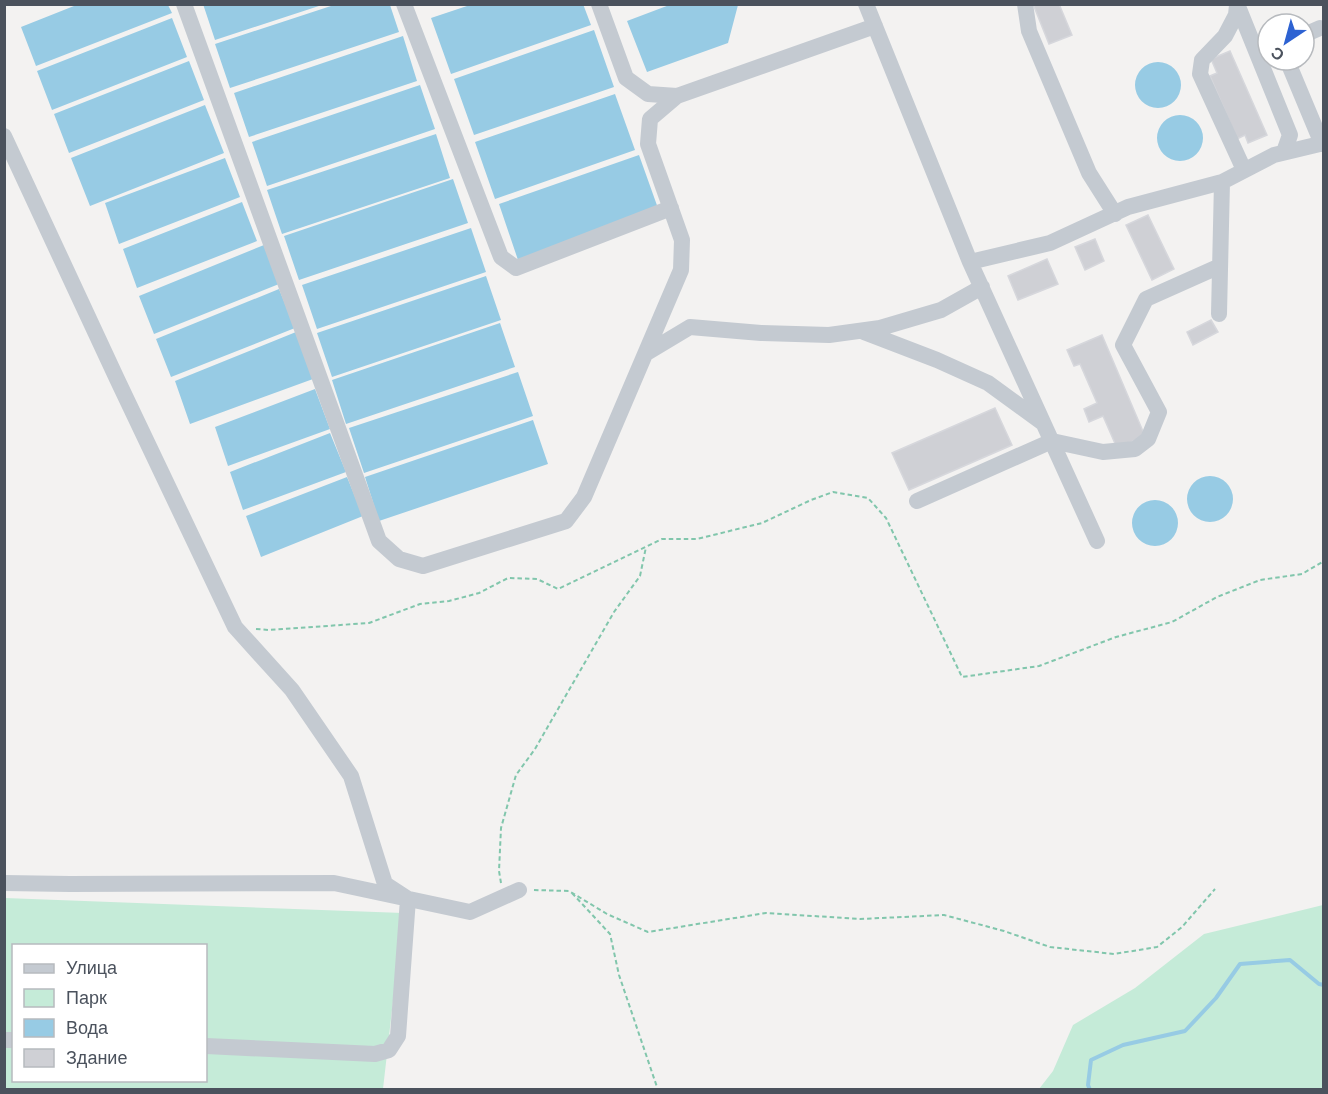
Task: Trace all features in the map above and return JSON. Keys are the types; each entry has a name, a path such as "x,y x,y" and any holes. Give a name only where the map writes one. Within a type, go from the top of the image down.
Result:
{"street":[{"path":"184,4 379,542 399,559 423,567 566,521 584,497 681,270 682,240 648,144 650,118 677,96 875,26"},
{"path":"404,4 501,257 516,268 671,208"},
{"path":"599,4 626,78 648,94 677,96"},
{"path":"866,4 970,262 1097,542"},
{"path":"1025,4 1029,31 1084,162 1115,214"},
{"path":"1237,5 1290,135 1284,152"},
{"path":"1237,5 1236,15 1225,36 1202,60 1200,74 1244,170"},
{"path":"1316,30 1320,28"},
{"path":"970,262 1050,243 1128,207 1222,182 1274,155 1322,143 1292,72"},
{"path":"4,136 235,627 292,690 351,776 385,884 408,899"},
{"path":"1219,314 1222,182"},
{"path":"917,501 1052,441 1103,452 1135,449 1148,439 1159,412 1123,345 1146,299 1220,266"},
{"path":"645,354 690,327 761,333 829,335 880,328 941,310 982,287"},
{"path":"860,331 937,360 988,383 1044,424"},
{"path":"4,883 334,883 470,912 519,890"},
{"path":"207,1046 375,1054 389,1050 398,1036 408,899"}],"path":[{"path":"235,627 269,630 369,623 420,604 449,601 479,593 508,578 537,579 558,589 662,539 697,539 762,523 833,492 868,498 886,518 962,677 1040,666 1116,637 1172,622 1217,597 1260,580 1302,574 1323,561"},
{"path":"503,897 499,871 501,828 516,775 535,749 614,612 640,576 646,547"},
{"path":"519,890 569,891 607,914 648,932 766,913 860,919 944,915 1050,947 1114,954 1157,947 1182,927 1215,889"},
{"path":"569,891 610,934 619,975 658,1089"}],"green space":[{"path":"5,898 403,913 383,1089 5,1090"},
{"path":"1323,905 1323,1089 1039,1089 1053,1071 1073,1025 1135,988 1204,934"}],"water":[{"path":"79,4 168,5 172,13 36,66 21,27"},
{"path":"203,4 322,4 322,5 215,40"},
{"path":"583,4 591,25 451,74 431,18 470,5"},
{"path":"672,4 738,5 728,43 647,72 627,21"},
{"path":"334,5 390,5 399,32 230,88 215,44"},
{"path":"172,18 187,57 52,110 37,71"},
{"path":"594,30 614,87 474,135 454,79"},
{"path":"403,36 417,81 249,137 234,93"},
{"path":"189,61 204,100 69,153 54,114"},
{"path":"1158,62 1174,69 1181,85 1174,101 1158,108 1142,101 1135,85 1142,69"},
{"path":"420,85 435,129 267,186 252,142"},
{"path":"615,94 635,150 495,199 475,142"},
{"path":"205,105 224,153 90,206 71,158"},
{"path":"1180,115 1196,122 1203,138 1196,154 1180,161 1164,154 1157,138 1164,122"},
{"path":"436,134 450,178 282,234 267,190"},
{"path":"639,155 659,211 518,260 499,204"},
{"path":"225,158 240,197 119,244 105,203"},
{"path":"453,179 468,223 299,280 284,236"},
{"path":"242,202 257,241 137,288 123,249"},
{"path":"471,228 486,272 317,329 302,285"},
{"path":"264,245 279,284 154,334 139,296"},
{"path":"486,276 501,320 332,377 317,333"},
{"path":"279,289 295,328 171,377 156,339"},
{"path":"500,323 515,367 346,424 332,380"},
{"path":"296,332 313,379 190,424 175,381"},
{"path":"518,372 533,416 364,473 349,428"},
{"path":"315,389 330,429 228,466 215,427"},
{"path":"533,420 548,464 379,521 365,477"},
{"path":"330,433 346,472 243,510 230,472"},
{"path":"1210,476 1226,483 1233,499 1226,515 1210,522 1194,515 1187,499 1194,483"},
{"path":"347,477 363,516 261,557 246,516"},
{"path":"1155,500 1171,507 1178,523 1171,539 1155,546 1139,539 1132,523 1139,507"}],"building":[{"path":"1033,4 1059,4 1072,35 1049,44"},
{"path":"1230,51 1267,135 1248,143 1245,135 1237,139 1210,76 1217,73 1211,59"},
{"path":"1148,215 1174,269 1152,280 1126,225"},
{"path":"1095,239 1104,261 1085,270 1075,247"},
{"path":"1047,259 1058,284 1018,300 1008,276"},
{"path":"1211,320 1218,332 1193,345 1187,332"},
{"path":"1102,335 1145,436 1117,448 1103,416 1089,422 1084,409 1097,403 1080,364 1074,366 1067,350"},
{"path":"995,408 1012,445 909,490 892,453"}],"waterway":[{"path":"1090,1090 1088,1085 1091,1060 1123,1045 1185,1031 1216,998 1240,964 1290,960 1319,984 1324,985"}]}
